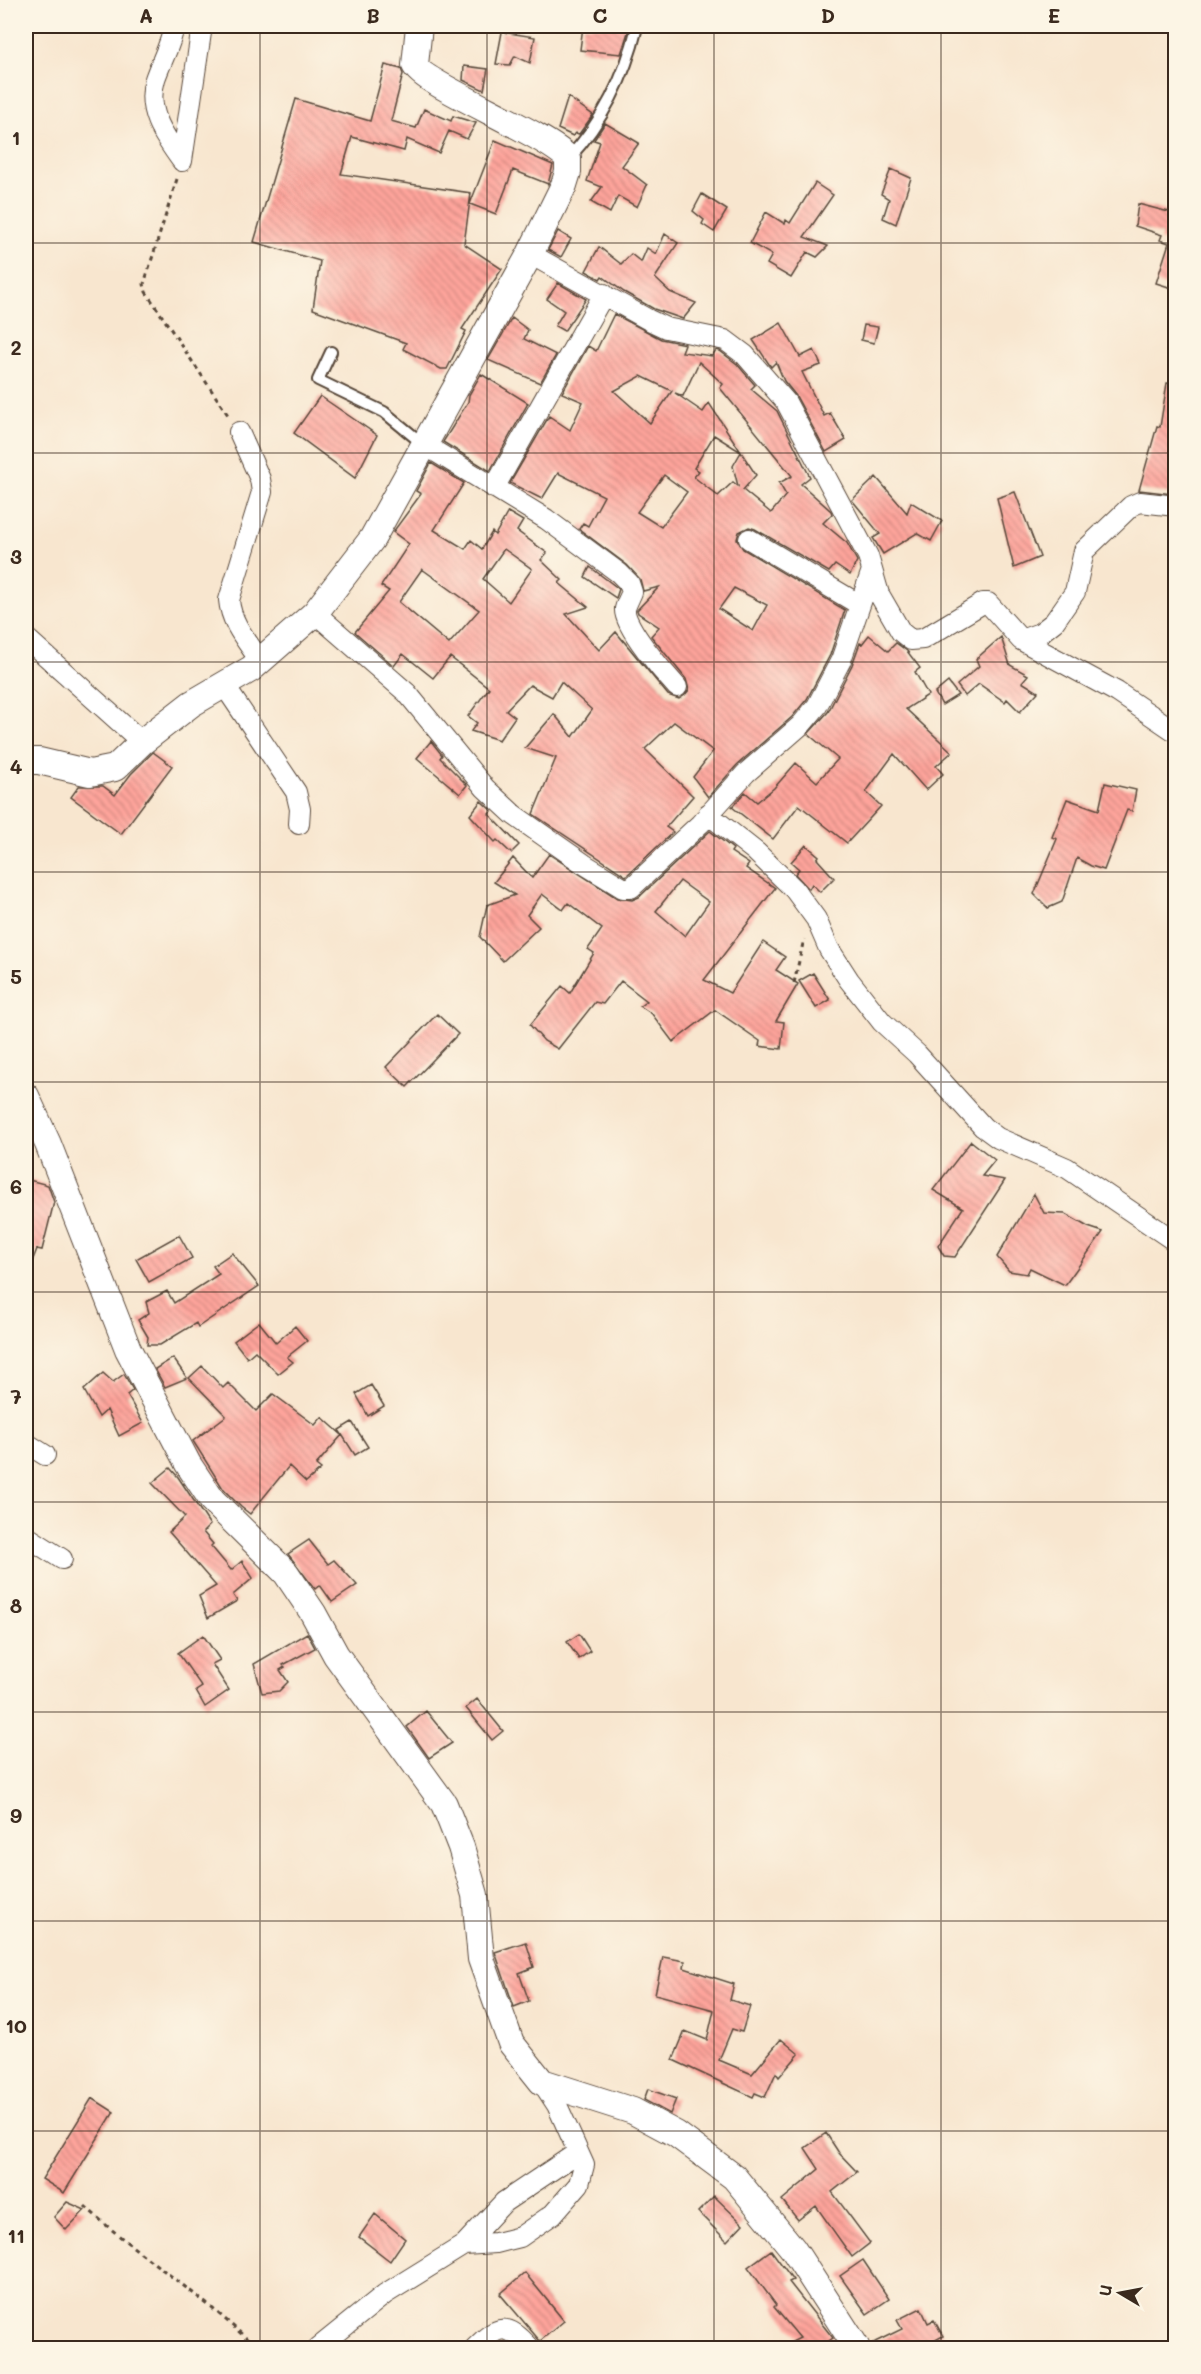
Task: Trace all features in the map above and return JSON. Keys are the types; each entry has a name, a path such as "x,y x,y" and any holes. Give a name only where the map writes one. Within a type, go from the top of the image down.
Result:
{"street":[{"path":"174,26 154,80 151,98 158,126 183,161"},
{"path":"183,161 202,26"},
{"path":"26,761 97,773 115,768 142,742 191,704 261,662 315,613 372,539 530,255 564,185 568,172 568,158 528,130 438,84 417,70 415,65 419,26"},
{"path":"530,255 666,328 725,340 745,355 786,402 868,556 871,573 879,594 901,632 912,640 923,639 986,602 992,605 1022,640 1117,692 1176,732"},
{"path":"495,488 604,294"},
{"path":"239,432 260,479 262,492 229,600 234,620 261,662"},
{"path":"423,444 546,519 629,583 632,592 625,609 628,620 648,655 677,687"},
{"path":"1022,640 1040,633 1054,622 1075,592 1084,551 1131,506 1140,502 1176,506"},
{"path":"749,539 860,605"},
{"path":"315,613 407,693 485,788 514,815 623,888 634,887 746,773 801,725 817,706 833,679 871,573"},
{"path":"26,638 142,742"},
{"path":"224,685 296,792 300,809 299,824"},
{"path":"708,814 756,852 794,889 816,919 834,957 882,1022 916,1054 983,1127 998,1138 1067,1167 1176,1242"},
{"path":"26,1096 48,1144 128,1348 188,1464 212,1500 286,1573 313,1612 336,1655 444,1804 461,1847 475,1895 481,1959 511,2043 557,2104 584,2165 579,2184 553,2214 520,2237 496,2243 464,2245"},
{"path":"26,1443 45,1455"},
{"path":"26,1536 62,1559"},
{"path":"542,2082 633,2111 676,2134 734,2177 793,2248 857,2349"},
{"path":"318,2349 385,2294 464,2245 504,2202 577,2153"},
{"path":"475,2349 490,2333 503,2330 515,2332 530,2349"}],"lane":[{"path":"568,158 609,104 630,56 637,27"},
{"path":"331,352 318,376 321,383 384,412 423,444"}],"path":[{"path":"183,161 144,284 146,292 239,432"},
{"path":"794,982 802,943 816,919"},
{"path":"85,2206 117,2235 229,2321 256,2349"}],"building":[{"path":"583,26 630,26 621,54 580,50"},
{"path":"502,32 535,37 530,63 515,56 510,65 496,64"},
{"path":"385,65 401,69 403,74 391,121 416,128 424,109 451,121 453,116 476,123 467,139 449,131 439,153 407,139 404,151 352,137 341,174 471,193 464,244 502,269 462,329 466,331 447,369 441,369 403,349 406,343 313,309 320,261 254,242 296,99 370,121"},
{"path":"464,66 488,69 484,90 463,80"},
{"path":"568,97 593,115 579,134 576,133 573,136 558,129"},
{"path":"605,123 639,143 622,166 647,185 637,207 618,196 610,213 591,202 602,187 587,181 600,142 594,140"},
{"path":"495,140 553,165 548,184 513,170 496,214 470,204"},
{"path":"891,169 911,178 896,224 883,218 889,199 881,194"},
{"path":"815,183 833,195 804,237 828,246 817,257 807,252 791,278 767,264 772,255 750,243 766,212 785,224 786,220 790,223"},
{"path":"702,194 727,210 714,232 702,224 704,220 693,211"},
{"path":"1172,201 1176,202 1176,276 1172,288 1156,283 1169,243 1160,240 1162,235 1135,226 1138,204 1169,212"},
{"path":"558,231 571,239 561,257 548,250"},
{"path":"665,234 678,243 655,278 670,292 696,303 683,319 654,309 602,276 600,279 586,271 599,247 621,264 631,254 641,262 647,248 656,254"},
{"path":"558,283 586,299 564,331 555,326 564,311 547,299"},
{"path":"614,314 661,339 685,344 682,352 712,356 716,350 737,364 755,385 751,389 777,411 810,477 801,484 831,511 832,514 823,523 847,543 857,561 850,575 835,565 829,572 755,529 749,527 739,532 737,539 743,549 845,610 830,655 807,699 792,717 737,765 708,797 693,777 713,751 674,722 645,749 693,796 666,827 673,832 626,876 533,814 556,758 525,748 554,714 573,737 592,710 561,682 552,697 530,685 506,710 515,717 499,740 471,731 477,723 468,716 489,688 450,657 433,678 403,654 394,666 355,632 389,591 381,586 409,544 393,532 421,494 416,491 431,463 464,483 434,530 465,549 471,540 482,549 492,532 495,535 508,512 523,521 517,531 547,553 541,560 562,580 559,583 588,607 566,614 599,650 616,632 668,695 679,699 685,695 689,690 686,679 651,636 659,627 637,610 659,587 643,591 640,579 627,565 579,529 583,523 588,526 604,496 558,473 542,499 510,483 549,416 570,430 583,402 562,393 588,346 596,351","holes":["699,362 723,384 720,388 792,476 779,483 786,495 771,513 743,490 756,475 709,403 703,412 675,393 683,396","641,376 672,391 650,423 614,391","714,435 741,452 733,466 738,486 733,482 718,496 694,477 699,471 694,468","664,475 687,492 661,527 637,512","504,549 532,569 509,602 483,579","422,569 479,610 449,644 399,602","734,588 767,605 753,631 719,609"]},
{"path":"512,318 528,330 524,339 556,355 540,383 488,360"},
{"path":"781,323 800,357 814,350 821,365 802,372 824,416 830,413 846,440 826,452 796,396 784,381 776,362 771,367 753,340"},
{"path":"864,325 878,327 874,343 861,340"},
{"path":"481,374 528,403 490,471 443,442 468,402 469,395"},
{"path":"1167,383 1176,384 1173,494 1139,490 1157,426 1160,427"},
{"path":"320,396 377,435 355,478 294,433"},
{"path":"876,477 907,513 911,502 942,521 931,541 917,533 883,554 873,538 880,534 852,500"},
{"path":"1015,492 1040,557 1014,568 997,498"},
{"path":"590,567 619,589 616,598 585,577"},
{"path":"869,635 888,651 896,643 907,651 920,668 915,672 928,695 906,709 952,752 936,766 943,774 926,790 894,754 866,792 881,806 847,843 799,805 773,839 732,807 745,792 757,802 774,788 796,763 817,782 838,759 808,734 828,712 852,665 860,643 862,644"},
{"path":"1001,637 1010,665 1028,675 1022,682 1038,692 1020,712 1007,699 1005,702 979,684 965,696 957,685 979,666 976,659"},
{"path":"948,682 958,695 942,705 935,693"},
{"path":"431,741 442,755 440,758 467,785 460,794 417,758"},
{"path":"153,752 172,766 121,834 71,797 79,786 103,786 115,795 131,774"},
{"path":"1105,783 1136,790 1132,811 1127,810 1104,870 1077,858 1062,902 1048,908 1034,894 1057,839 1052,837 1067,799 1099,810"},
{"path":"481,801 492,811 489,814 519,845 511,853 497,840 495,842 470,815"},
{"path":"710,831 733,849 731,852 749,864 746,868 775,888 704,980 730,993 763,942 785,957 776,970 798,984 776,1021 784,1022 781,1049 759,1046 760,1041 715,1010 673,1042 652,1014 640,1006 647,1001 621,981 603,1004 595,1002 558,1049 544,1041 530,1025 562,986 570,993 594,953 588,949 602,929 568,903 563,910 542,894 527,915 539,927 503,961 480,937 487,905 515,895 494,882 513,858 532,878 549,854 617,898 632,900 639,897","holes":["680,881 709,902 685,936 656,911"]},
{"path":"806,845 819,856 817,859 834,878 820,892 812,884 809,889 795,874 799,869 791,862"},
{"path":"813,973 830,1000 816,1008 799,981"},
{"path":"437,1014 458,1034 407,1087 386,1067"},
{"path":"971,1141 995,1160 982,1176 1005,1180 955,1257 944,1256 938,1246 963,1208 933,1190"},
{"path":"29,1180 48,1185 54,1202 42,1250 37,1249 26,1277 26,1194"},
{"path":"1034,1194 1044,1213 1065,1214 1088,1227 1103,1232 1065,1285 1030,1268 1027,1274 1009,1271 997,1257"},
{"path":"179,1235 192,1258 149,1282 136,1259"},
{"path":"232,1253 259,1286 198,1327 196,1323 160,1345 147,1345 148,1337 138,1320 149,1313 146,1302 167,1291 174,1303 219,1274 213,1266"},
{"path":"259,1322 276,1343 295,1326 307,1341 287,1357 293,1362 278,1374 255,1351 247,1358 234,1341"},
{"path":"173,1358 187,1378 165,1387 155,1369"},
{"path":"202,1366 223,1388 228,1383 256,1411 273,1394 315,1425 322,1417 342,1435 316,1465 321,1469 306,1482 289,1466 250,1514 241,1507 224,1490 193,1441 226,1416 189,1378"},
{"path":"103,1373 113,1382 124,1374 133,1390 127,1395 143,1423 119,1436 107,1410 99,1417 84,1390"},
{"path":"371,1385 384,1406 368,1416 356,1394"},
{"path":"352,1422 368,1447 355,1455 339,1430"},
{"path":"170,1468 210,1525 203,1532 213,1544 211,1546 231,1570 242,1561 253,1578 233,1595 237,1601 208,1618 199,1596 216,1586 169,1532 185,1517 152,1483"},
{"path":"309,1540 328,1564 334,1560 357,1585 332,1602 320,1585 315,1589 288,1554"},
{"path":"307,1633 315,1648 283,1665 285,1667 280,1670 288,1682 279,1691 262,1693 254,1664"},
{"path":"579,1634 590,1651 579,1659 567,1642"},
{"path":"203,1635 220,1660 212,1664 229,1690 205,1707 196,1691 202,1687 178,1653"},
{"path":"477,1699 503,1731 492,1740 466,1708"},
{"path":"426,1711 452,1743 429,1758 407,1727"},
{"path":"526,1942 534,1967 519,1973 529,2001 514,2007 495,1952"},
{"path":"663,1957 685,1961 684,1968 734,1984 730,2000 750,2006 742,2032 732,2029 719,2060 752,2074 781,2039 799,2054 779,2077 776,2073 765,2097 755,2093 753,2097 673,2060 685,2031 707,2040 714,2010 655,1994"},
{"path":"648,2089 676,2099 670,2114 644,2100"},
{"path":"92,2098 114,2112 64,2193 42,2179"},
{"path":"826,2133 839,2153 857,2172 832,2192 870,2243 852,2257 816,2206 798,2220 782,2200 819,2169 805,2148"},
{"path":"714,2196 743,2224 727,2241 698,2212"},
{"path":"67,2202 85,2210 66,2230 54,2217"},
{"path":"375,2214 405,2239 390,2261 359,2237"},
{"path":"771,2250 793,2280 789,2282 833,2338 817,2349 778,2349 800,2338 774,2307 776,2305 748,2267"},
{"path":"863,2260 889,2299 867,2314 840,2276"},
{"path":"525,2273 564,2321 540,2341 500,2294"},
{"path":"921,2308 928,2323 934,2320 943,2336 919,2349 872,2349 871,2344 902,2329 897,2320"}]}
